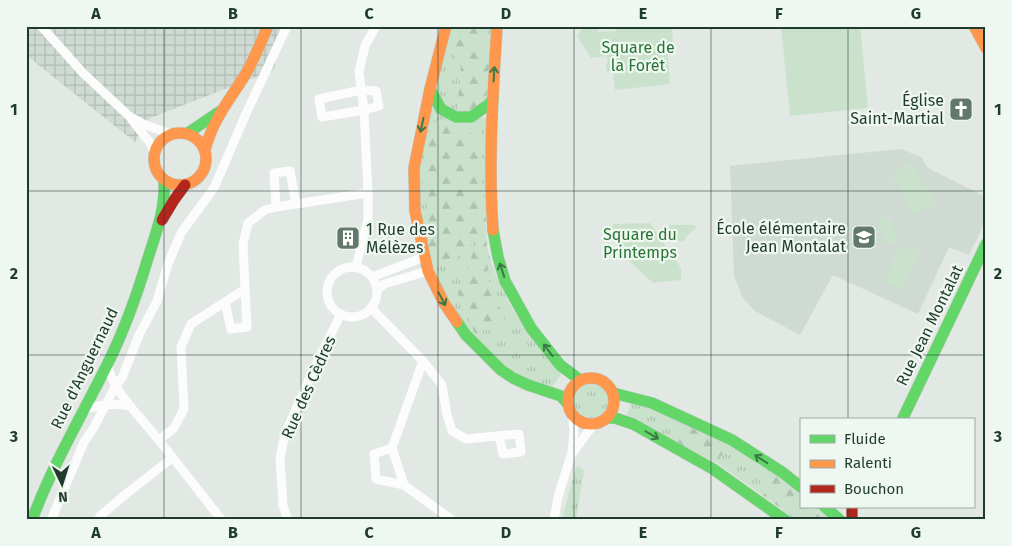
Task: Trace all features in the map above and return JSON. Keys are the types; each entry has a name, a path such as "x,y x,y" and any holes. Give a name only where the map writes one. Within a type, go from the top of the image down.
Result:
{"main road":[{"name":"Rue d'Anguernaud","path":"157,228 185,185 193,182 204,171 207,163 205,150 208,138 222,109 246,74 268,26"},
{"path":"446,26 430,88 414,168 415,211 428,271 444,303 466,335 501,370 528,385 561,396 567,403"},
{"path":"497,26 493,99 492,217 494,238 501,269 515,301 531,328 560,365 580,380"},
{"path":"430,88 441,109 456,117 471,117 488,106 493,99"},
{"name":"Rue d'Anguernaud","path":"170,134 175,132 188,133 222,109"},
{"path":"188,133 199,140 205,150"},
{"path":"155,152 160,141 170,134"},
{"name":"Rue d'Anguernaud","path":"32,520 39,498 126,325 145,270 157,228 165,188 164,180 158,174 155,166 155,152"},
{"path":"164,180 171,184 185,185"},
{"name":"Rue Jean Montalat","path":"903,418 986,244"},
{"path":"586,378 594,378 606,383 613,393 614,406 611,412 607,418 593,425 579,422 568,408 567,403 570,390 574,384 586,378"},
{"path":"613,393 652,403 732,440 782,472 800,487"},
{"path":"607,418 614,418 634,424 713,469 785,520"},
{"path":"830,508 840,520"}],"street":[{"path":"41,26 83,73 129,116 155,152"},
{"path":"51,520 84,442 116,385 122,378 139,335 156,301 168,264 181,233 214,188 287,26"},
{"path":"356,267 368,219 364,110 359,72 365,46 376,26"},
{"path":"361,90 376,91 379,106 364,110 322,117 319,99 361,90"},
{"path":"129,116 141,123 170,134"},
{"path":"276,207 274,173 290,170 296,204"},
{"path":"225,302 231,328 247,327 243,244 248,223 265,210 368,193"},
{"path":"372,277 424,258"},
{"path":"348,267 356,267 372,277 377,290 375,301 366,312 358,316 350,316 335,310 328,296 328,288 334,274 348,267"},
{"path":"377,290 384,284 428,271"},
{"path":"159,440 174,428 184,409 181,347 191,324 245,289"},
{"path":"372,306 375,312 423,361 442,385 452,431 466,439 499,436"},
{"name":"Rue des Cèdres","path":"288,520 283,506 280,458 285,434 315,366 341,314"},
{"path":"404,485 392,448 423,361"},
{"path":"107,365 116,385 130,406 222,520"},
{"path":"83,409 106,404 130,406"},
{"path":"554,520 558,497 571,455 574,417"},
{"path":"571,455 593,425"},
{"path":"392,448 374,454 376,479 404,485 452,520"},
{"path":"99,520 100,516 172,458"}],"shaded area":[{"path":"26,26 281,26 274,70 150,118 135,142 26,55"},
{"path":"901,149 921,157 928,168 986,197 986,220 969,255 949,247 918,314 833,275 800,335 755,311 743,298 734,276 730,166"}],"green space":[{"path":"451,26 492,26 486,102 457,113 441,101 438,85 441,64"},
{"path":"451,26 492,26 474,44 490,55 486,102 472,112 457,113 461,67 447,42"},
{"name":"Square de la Forêt","path":"589,26 597,26 598,32 616,31 616,26 672,26 673,45 667,46 670,84 615,90 613,71 606,71 607,56 591,58 577,36 582,29 589,28"},
{"path":"781,26 860,26 868,108 790,116"},
{"path":"433,101 466,121 487,117 485,177 486,239 489,256 514,312 538,346 562,373 552,387 518,374 496,359 472,334 454,310 436,275 424,237 419,198 421,160"},
{"path":"450,118 475,136 481,153 477,169 485,197 488,279 506,323 475,334 457,291 468,268 477,240 448,266 429,253 423,235 427,206 422,180 425,149 432,121"},
{"path":"911,163 935,202 914,214 891,175"},
{"path":"889,216 898,240 886,245 877,221"},
{"name":"Square du Printemps","path":"650,223 681,268 681,280 653,283 627,259 610,229 614,224"},
{"path":"670,225 695,225 696,228 684,241 677,241 670,235"},
{"path":"900,245 918,254 902,290 884,282"},
{"path":"591,384 603,389 608,401 603,413 591,418 579,413 574,401 579,389"},
{"path":"631,402 649,406 728,444 771,470 800,492 800,508 819,508 833,520 794,520 782,509 717,463 663,436 639,420 627,415"},
{"path":"680,421 728,444 717,463 673,440"},
{"path":"577,465 584,470 576,520 562,520 569,492"},
{"path":"777,474 800,492 800,508 815,508 826,520 794,520 763,496"}],"traffic: fast":[{"path":"430,89 441,109 456,117 471,117 493,99"},
{"path":"188,133 219,112"},
{"path":"32,520 48,480 107,365 130,313 160,220 164,180"},
{"path":"493,230 505,281 531,328 560,365 580,380"},
{"path":"903,418 986,244"},
{"path":"457,322 466,335 501,370 528,385 561,396 567,403"},
{"path":"613,393 652,403 732,440 782,472 800,486"},
{"path":"607,418 615,418 633,424 713,469 785,520"},
{"path":"826,508 840,520"}],"traffic: slow":[{"path":"205,150 212,129 248,69 268,26"},
{"path":"446,26 430,89 414,168 415,211 428,271 444,303 457,322"},
{"path":"493,230 491,154 497,26"},
{"path":"974,26 986,48"},
{"path":"175,133 185,133 199,140 206,154 206,159 206,164 199,178 185,185 175,185 165,181 158,174 154,164 154,154 158,144 165,137 175,133"},
{"path":"596,378 608,384 613,392 614,401 613,410 608,418 600,423 586,424 574,418 569,410 568,396 574,384 582,379 596,378"}],"traffic: jam":[{"path":"162,220 185,185"},
{"path":"852,508 852,520"}],"place":[{"name":"Église Saint-Martial","path":"961,109"},
{"name":"École élémentaire Jean Montalat","path":"864,237"},
{"name":"1 Rue des Mélèzes","path":"348,238"}]}
